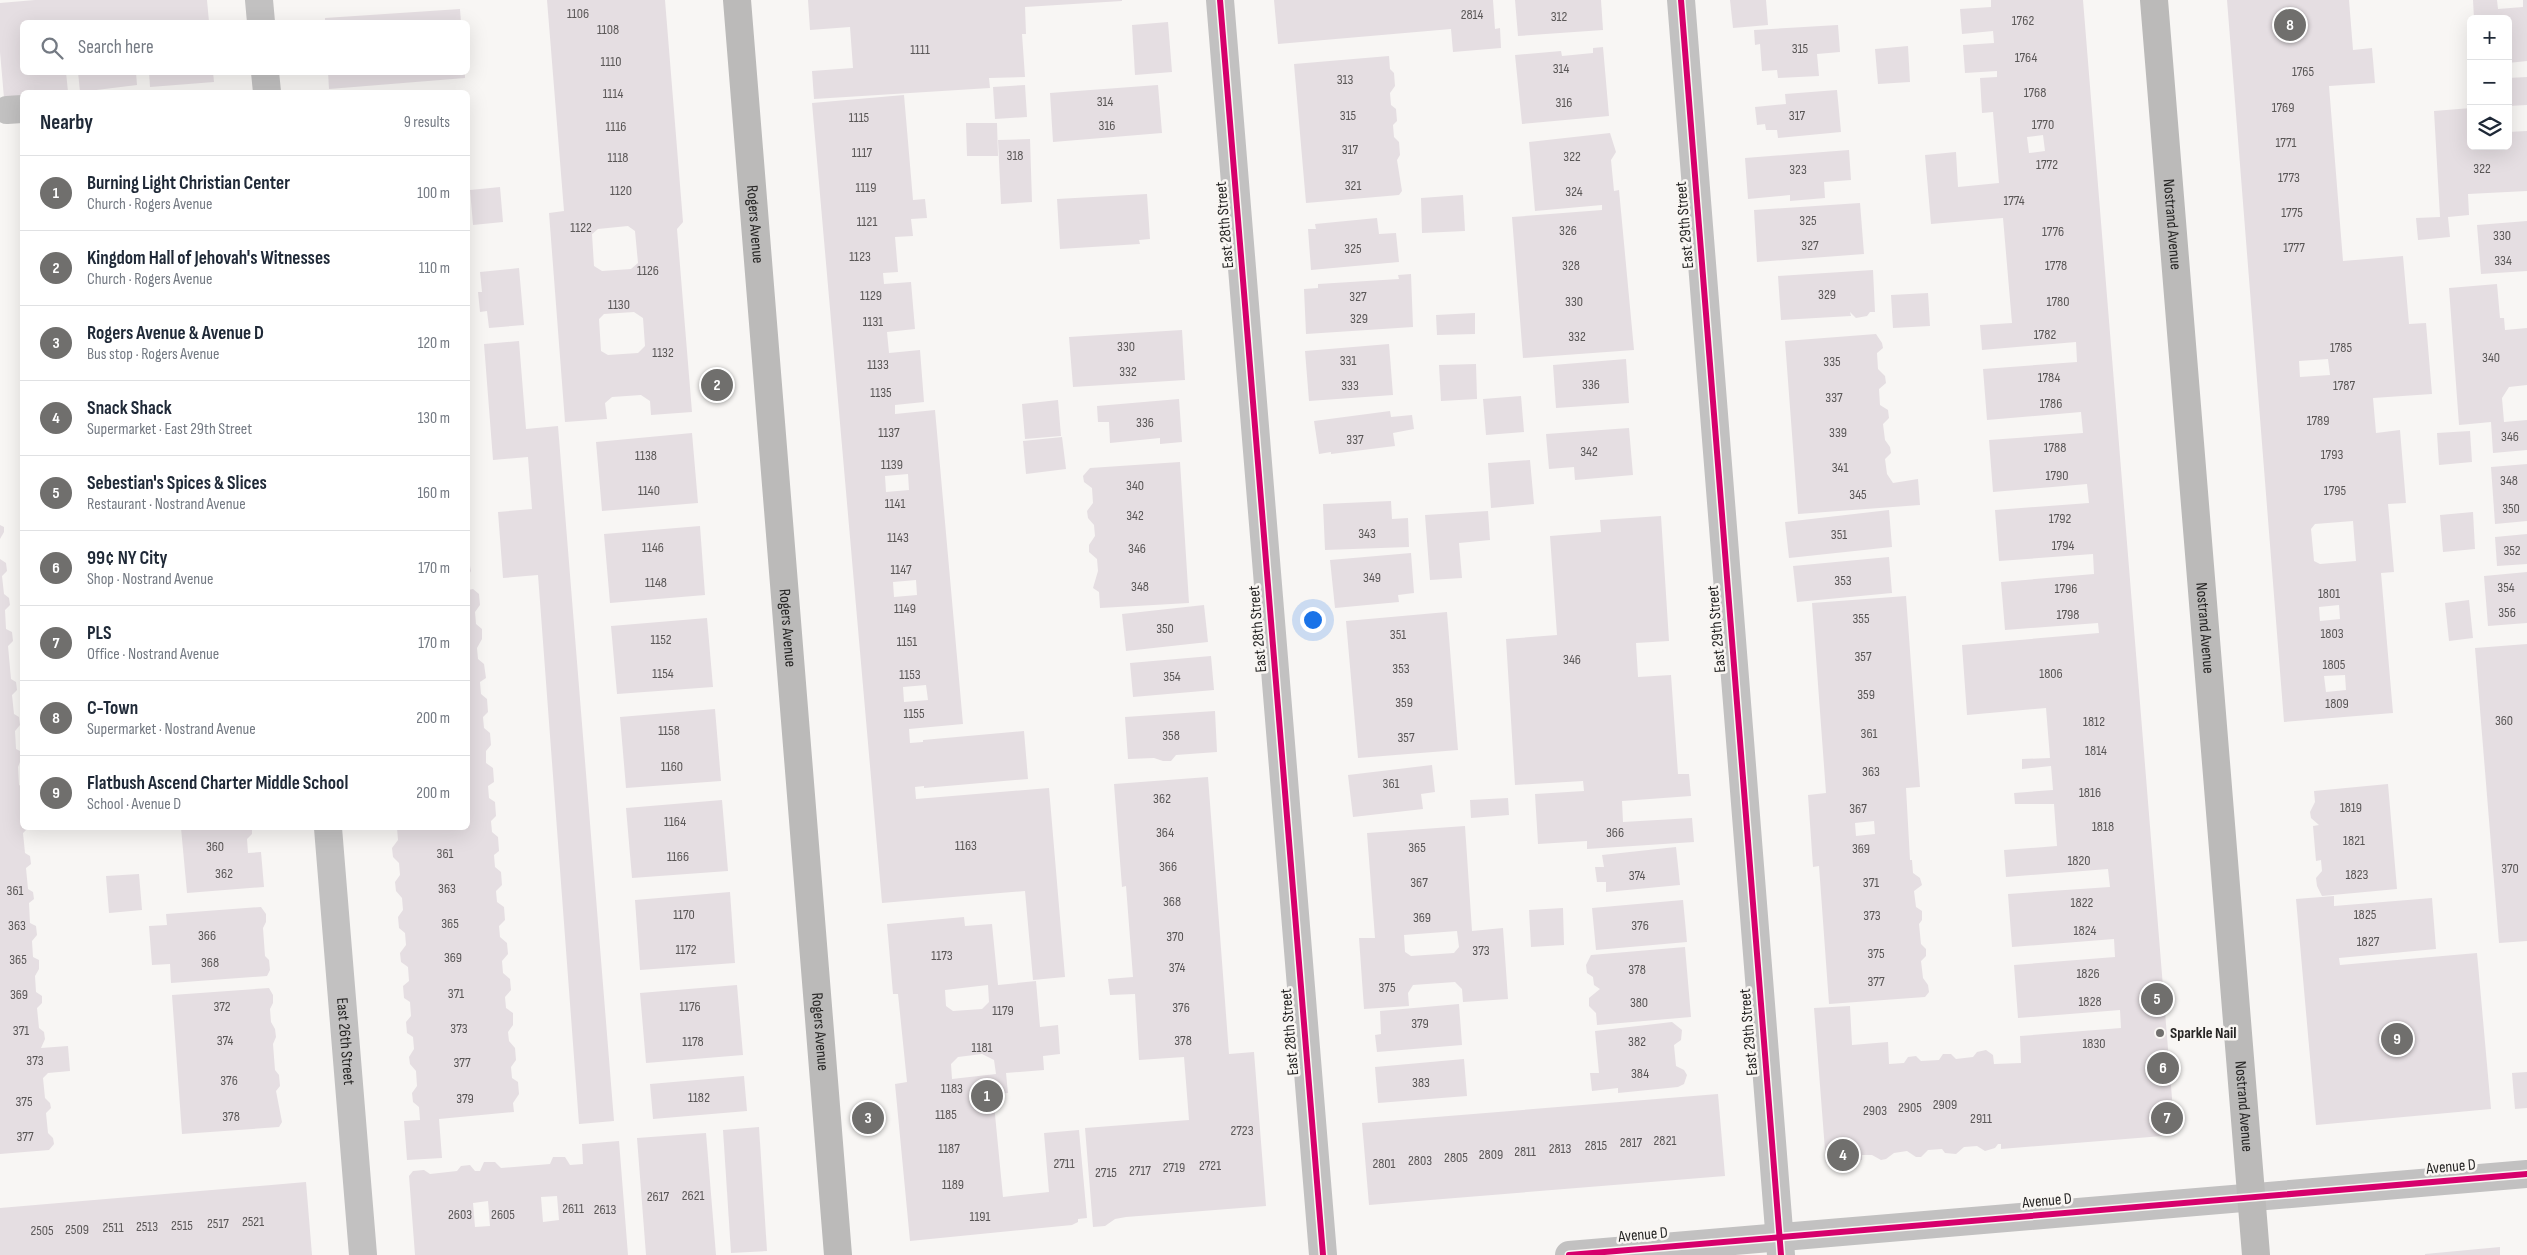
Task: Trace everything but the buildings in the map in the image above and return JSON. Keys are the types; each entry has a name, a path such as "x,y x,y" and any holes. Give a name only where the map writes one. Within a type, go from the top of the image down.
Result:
{"main road":[{"name":"Rogers Avenue","path":"737,0 838,1255"},
{"name":"Nostrand Avenue","path":"2154,0 2256,1255"}],"street":[{"path":"259,0 261,20"},
{"name":"East 28th Street","path":"1220,0 1323,1255"},
{"name":"East 29th Street","path":"1681,0 1780,1246"},
{"name":"East 26th Street","path":"328,830 363,1255"},
{"name":"Avenue D","path":"1569,1255 1780,1246 2252,1198 2527,1174"}],"cycle path":[{"path":"1220,0 1323,1255"},
{"path":"1681,0 1781,1255"},
{"path":"1569,1255 2527,1174"}],"place":[{"name":"C-Town","path":"2290,25"},
{"name":"Kingdom Hall of Jehovah's Witnesses","path":"717,385"},
{"name":"Sebestian's Spices & Slices","path":"2157,999"},
{"name":"Sparkle Nail","path":"2160,1033"},
{"name":"Flatbush Ascend Charter Middle School","path":"2397,1039"},
{"name":"99¢ NY City","path":"2163,1068"},
{"name":"Burning Light Christian Center","path":"987,1096"},
{"name":"Rogers Avenue & Avenue D","path":"868,1118"},
{"name":"PLS","path":"2167,1118"},
{"name":"Snack Shack","path":"1843,1155"}]}
